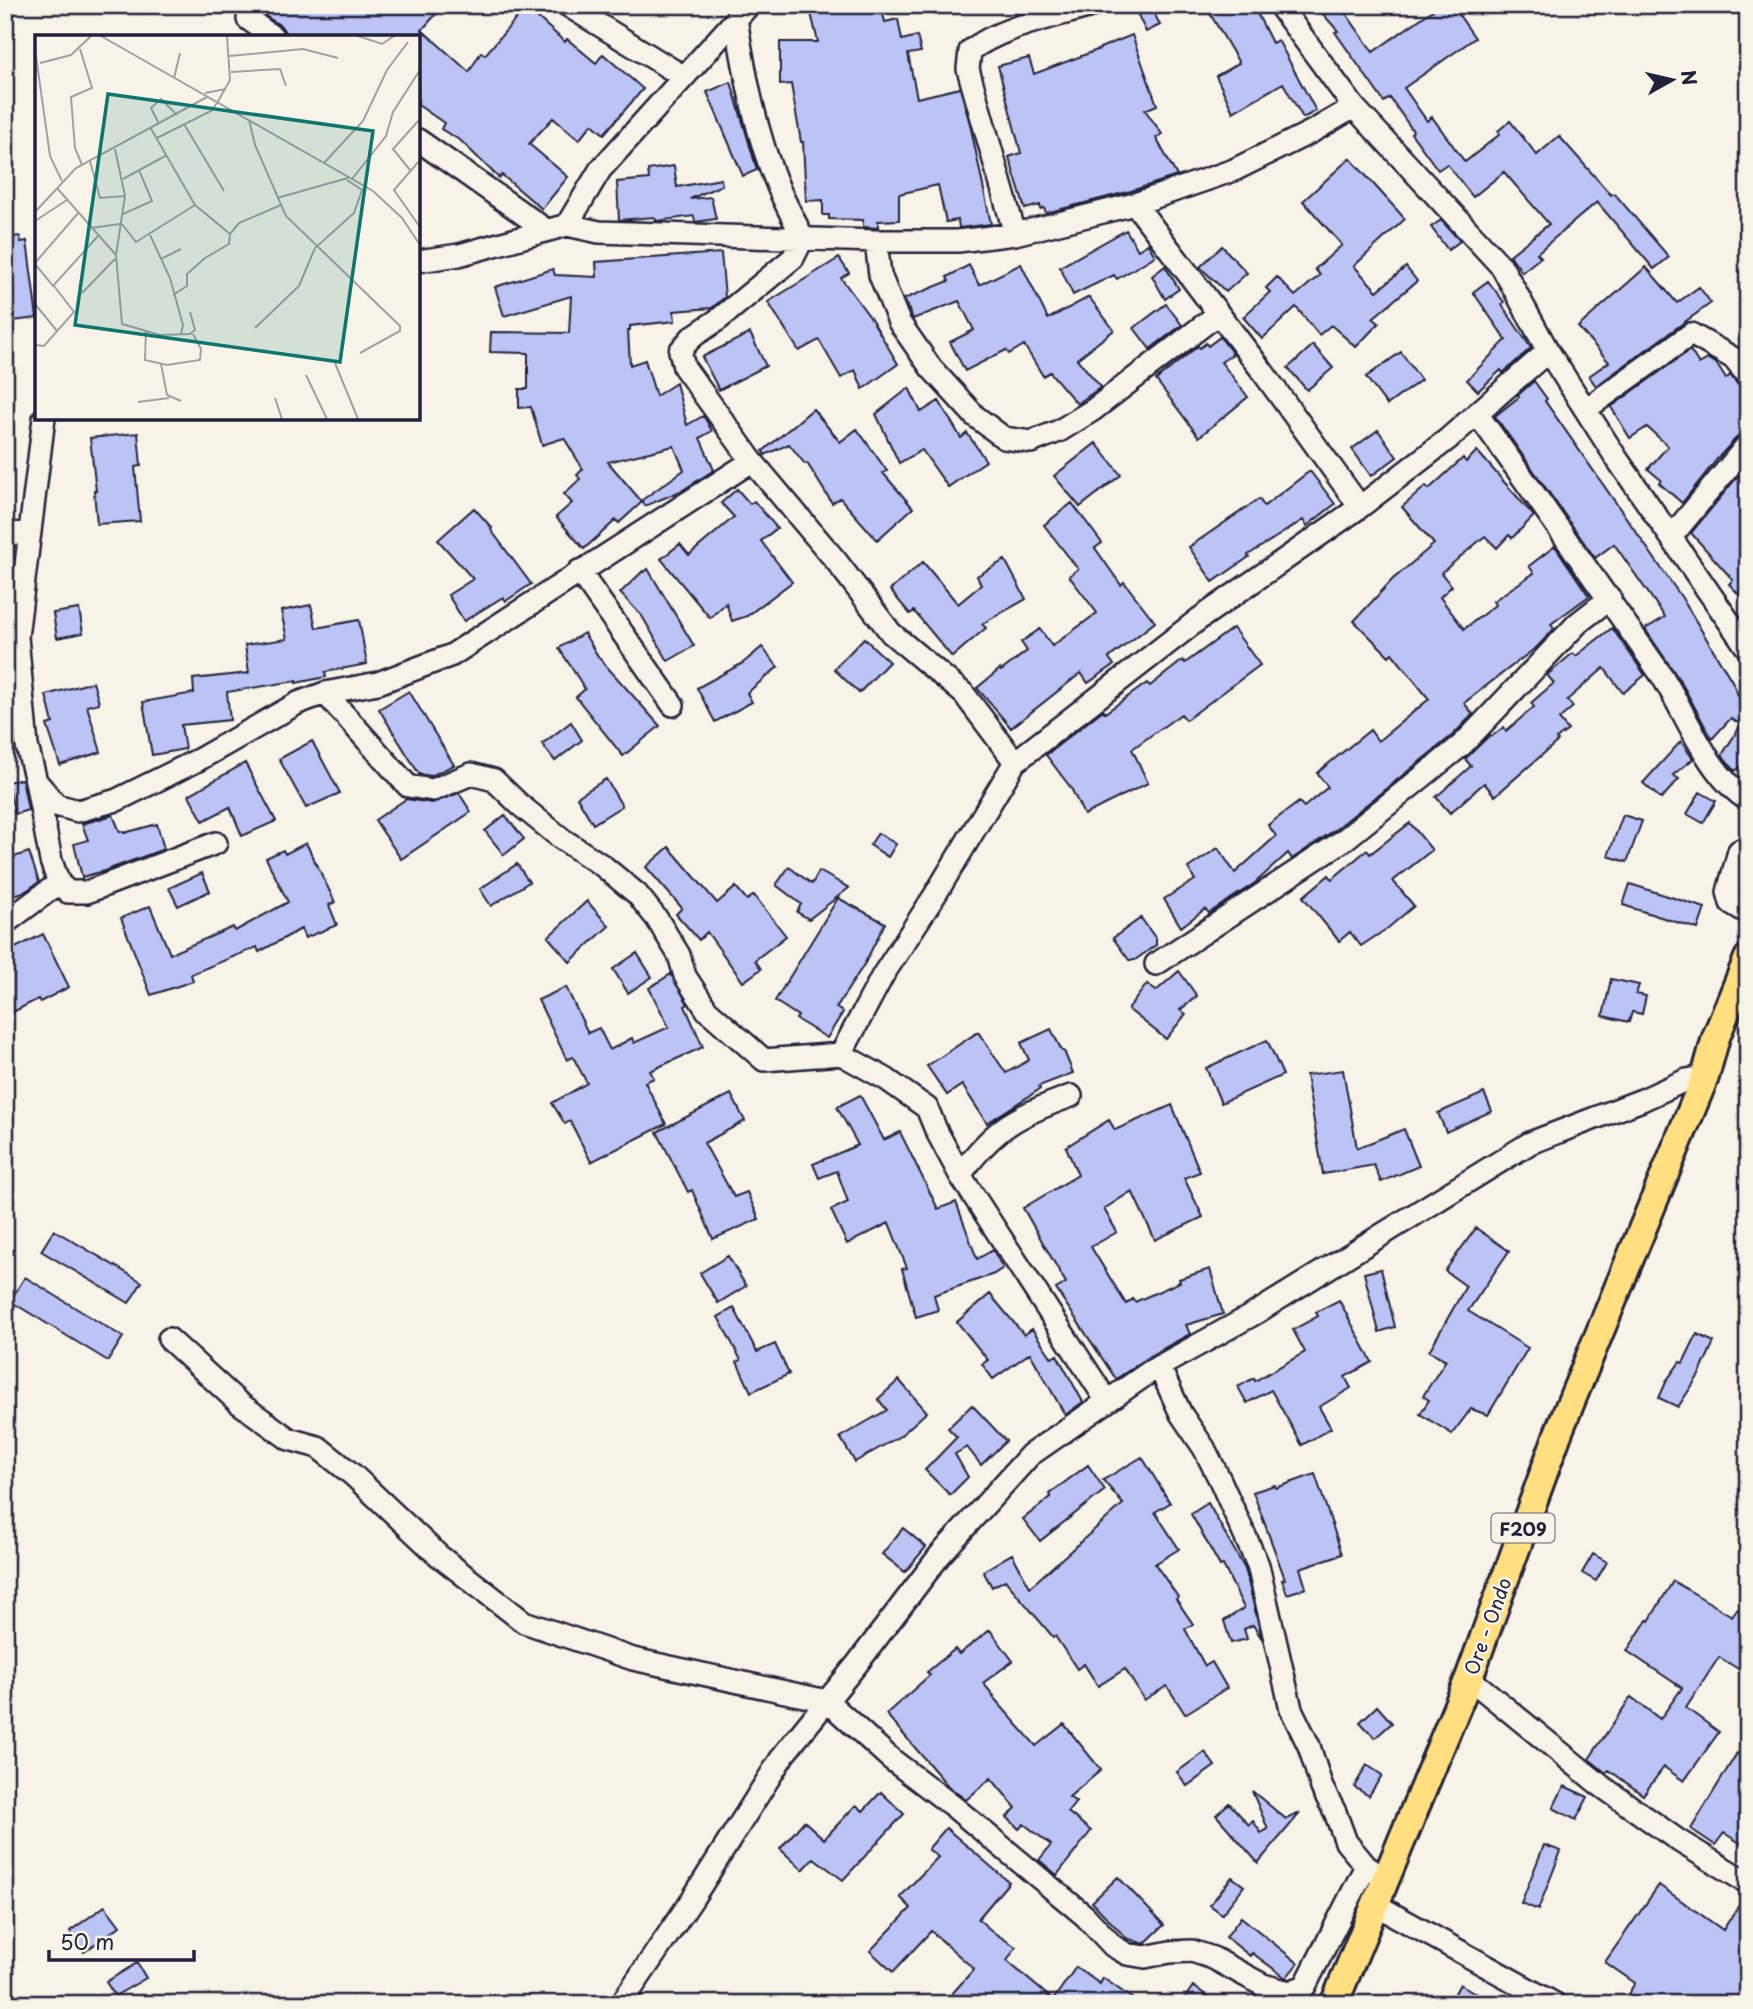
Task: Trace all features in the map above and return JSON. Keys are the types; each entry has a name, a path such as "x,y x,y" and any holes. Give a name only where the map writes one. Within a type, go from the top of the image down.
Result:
{"main road":[{"name":"F209","path":"1714,1052 1716,1037 1748,958"},
{"name":"F209","path":"1714,1052 1726,1043 1748,1000"},
{"name":"Ore - Ondo","path":"1334,2004 1376,1905 1376,1872 1469,1678 1559,1430 1714,1052"}],"street":[{"path":"567,5 684,77"},
{"path":"1015,234 968,69 970,51 978,44 1004,32 1094,5"},
{"path":"1279,5 1354,107 1502,267 1548,351 1748,649"},
{"path":"567,225 600,170 743,12"},
{"path":"743,12 745,76 758,126 778,187 803,238"},
{"path":"248,19 270,35"},
{"path":"420,261 459,255 567,225 599,232 876,241 958,241 1015,234 1135,204 1234,170 1301,138 1354,107"},
{"path":"420,141 546,230"},
{"path":"1135,204 1360,507"},
{"path":"803,238 793,258 719,319 692,337 680,351 684,367 752,461 837,562 891,633 964,694 1015,762"},
{"path":"876,241 880,275 899,322 930,368 975,416 1004,438 1031,442 1059,431 1093,410 1219,314"},
{"path":"1586,409 1691,334 1733,358 1748,376"},
{"path":"841,1054 883,975 1015,762 1199,619 1360,507 1478,415 1548,351"},
{"path":"1478,415 1610,598 1662,676 1693,734 1730,786 1748,800"},
{"path":"44,420 17,637 27,746 51,861 59,883 68,892 87,892 216,843"},
{"path":"1671,537 1748,444"},
{"path":"36,781 56,805 78,811 117,800 198,760 276,714 325,693 378,682 452,655 752,461"},
{"path":"5,534 30,533"},
{"path":"579,571 673,705"},
{"path":"1156,964 1344,840 1463,744 1578,624 1610,598"},
{"path":"325,693 408,786 433,790 471,774 495,780 520,805 562,839 603,866 637,894 679,955 685,976 707,1010 764,1060 841,1054 886,1079 927,1108 960,1175 1107,1401"},
{"path":"1748,847 1739,851 1728,892 1731,903 1748,914"},
{"path":"5,923 59,883"},
{"path":"621,2004 693,1898 784,1754 940,1555 1030,1455 1159,1366 1254,1314 1530,1143 1686,1080 1705,1077"},
{"path":"960,1175 977,1150 1001,1128 1031,1111 1071,1097"},
{"path":"169,1339 239,1403 289,1439 318,1447 353,1475 438,1555 524,1622 634,1659 827,1701 891,1759 954,1807 1085,1916 1113,1946 1127,1954 1145,1957 1192,1951 1213,1958 1263,1985 1289,1992 1305,1986 1376,1872 1346,1842 1335,1812 1322,1788 1310,1746 1291,1709 1258,1565 1220,1480 1204,1448 1181,1414 1159,1366"},
{"path":"1469,1678 1600,1785 1679,1841 1748,1883"},
{"path":"1376,1905 1555,2004"}],"building":[{"path":"248,5 444,5 422,30 469,72 481,52 485,55 526,7 565,42 567,39 596,63 603,54 643,89 604,134 592,124 579,140 553,118 529,144 568,177 542,209 502,175 499,178 461,141 441,129 444,123 420,106 420,35 287,35 281,26"},
{"path":"809,5 881,5 885,22 898,19 902,40 917,36 921,52 908,54 917,98 960,88 991,224 959,228 958,220 946,222 938,185 899,194 899,220 878,221 878,228 863,227 863,220 829,219 829,215 823,215 823,200 806,201 803,142 791,84 780,85 780,42 818,42"},
{"path":"1150,5 1160,25 1146,32 1136,11"},
{"path":"1205,5 1253,5 1272,43 1278,40 1316,111 1303,118 1283,83 1233,112 1216,76 1239,63"},
{"path":"1315,5 1340,5 1373,52 1440,5 1452,5 1475,38 1404,88 1427,121 1432,117 1465,162 1500,134 1498,131 1510,121 1537,155 1559,136 1611,195 1614,193 1669,257 1654,269 1597,202 1537,253 1541,257 1522,272 1510,255 1549,224 1504,172 1473,197 1447,164 1438,170 1390,98 1384,102 1335,32 1338,31"},
{"path":"1132,35 1157,105 1145,110 1162,134 1156,138 1177,176 1046,213 1044,208 1040,209 1040,205 1025,209 1009,157 1021,153 998,66 1029,58 1034,74"},
{"path":"731,82 757,170 743,176 707,92"},
{"path":"1350,158 1405,219 1354,266 1377,291 1406,267 1417,281 1373,318 1379,323 1356,347 1331,325 1319,335 1296,307 1262,339 1243,317 1270,292 1266,288 1277,277 1295,296 1320,275 1315,269 1342,245 1303,201"},
{"path":"674,166 677,187 721,179 722,185 690,199 711,197 716,219 695,222 694,216 657,221 654,217 619,220 617,182 649,179 648,170"},
{"path":"1441,220 1460,241 1448,250 1431,227"},
{"path":"1126,230 1138,250 1148,244 1155,256 1117,279 1114,275 1073,295 1060,267"},
{"path":"20,236 21,242 27,241 35,318 5,322 5,238"},
{"path":"1222,246 1247,273 1226,292 1200,267"},
{"path":"721,253 725,297 712,308 674,311 675,321 630,326 628,330 630,365 645,360 656,396 676,383 687,425 703,416 706,420 712,431 700,438 714,470 683,490 645,506 642,500 684,470 674,446 608,462 642,502 619,523 616,520 584,549 556,517 572,503 564,494 580,479 577,475 583,469 564,438 542,445 531,407 519,408 519,389 528,389 528,353 490,352 491,332 569,333 571,296 504,316 495,287 553,269 555,275 597,277 596,262"},
{"path":"839,258 849,273 841,278 872,320 898,364 863,389 855,370 841,378 819,340 799,351 768,302"},
{"path":"1021,264 1048,319 1089,297 1114,330 1077,359 1101,387 1077,404 1050,372 1043,376 1024,345 1009,354 1006,350 965,371 950,342 974,330 959,301 913,319 904,299 949,281 947,277 969,265 979,285"},
{"path":"1165,266 1179,289 1165,299 1152,276"},
{"path":"1646,267 1677,303 1699,287 1711,303 1596,386 1589,376 1609,362 1578,327"},
{"path":"1488,281 1504,302 1502,305 1531,348 1478,391 1467,380 1506,340 1473,292"},
{"path":"1166,304 1182,325 1150,349 1134,328"},
{"path":"750,333 766,366 719,390 702,357"},
{"path":"1220,337 1233,354 1221,362 1248,397 1199,437 1156,380 1198,346 1200,348 1206,343 1208,346"},
{"path":"1313,345 1333,368 1307,390 1288,368"},
{"path":"1690,350 1699,364 1708,359 1716,363 1726,379 1730,375 1738,385 1748,389 1748,428 1718,458 1682,503 1659,483 1661,480 1648,469 1668,446 1647,427 1630,438 1611,407"},
{"path":"1401,352 1421,380 1387,405 1366,377"},
{"path":"1534,381 1547,399 1545,401 1682,598 1738,695 1743,693 1748,704 1748,762 1735,771 1722,755 1741,725 1731,718 1712,739 1681,682 1645,629 1665,617 1614,544 1595,558 1495,416"},
{"path":"909,388 921,412 939,401 961,438 967,433 986,461 948,487 922,450 899,463 876,414"},
{"path":"813,409 840,442 857,429 887,471 883,473 913,508 877,540 840,498 832,503 807,463 805,464 789,444 765,455 763,451"},
{"path":"1378,430 1397,457 1371,476 1352,449"},
{"path":"138,433 141,466 135,467 140,521 97,524 90,438"},
{"path":"1096,443 1121,475 1080,507 1054,476"},
{"path":"1477,451 1534,516 1512,538 1509,535 1497,548 1485,536 1441,573 1452,586 1440,597 1464,629 1495,605 1493,601 1534,573 1529,566 1555,546 1589,596 1551,624 1554,629 1538,646 1464,703 1473,714 1454,734 1336,829 1292,859 1288,853 1255,883 1209,913 1205,909 1181,927 1164,899 1195,880 1188,868 1218,848 1235,873 1276,836 1268,825 1299,802 1304,807 1328,787 1317,773 1370,730 1378,741 1429,699 1392,653 1389,656 1354,621 1392,580 1434,544 1402,507 1426,486 1429,489 1463,458 1466,462"},
{"path":"1310,471 1335,504 1307,526 1303,520 1248,555 1249,557 1213,582 1189,547 1259,499 1264,506"},
{"path":"1738,476 1748,485 1748,604 1729,584 1733,580 1691,533"},
{"path":"737,489 750,504 754,501 777,528 761,541 792,582 747,616 732,621 726,603 710,618 661,559 680,544 689,555 734,517 721,503"},
{"path":"1072,503 1102,543 1095,548 1121,585 1124,582 1155,622 1109,658 1114,665 1088,683 1081,673 1011,728 977,688 1027,651 1021,642 1040,629 1052,646 1097,613 1069,576 1078,569 1044,525"},
{"path":"474,508 492,528 531,584 506,601 503,597 464,621 448,595 473,579 438,540"},
{"path":"1005,560 1026,599 982,624 986,628 952,657 914,611 910,614 890,590 923,562 958,604 981,585 977,576"},
{"path":"648,569 694,646 668,661 642,616 620,593"},
{"path":"311,605 316,628 359,620 367,664 325,672 326,677 296,683 227,692 230,720 181,725 185,749 152,755 143,702 194,693 193,679 249,673 245,645 287,639 281,611"},
{"path":"79,609 83,633 57,638 53,613"},
{"path":"1233,628 1260,665 1186,720 1181,714 1132,749 1148,783 1084,815 1071,788 1046,755 1103,710 1105,713 1147,683 1150,686 1183,660 1185,663"},
{"path":"1612,628 1645,675 1623,693 1604,668 1567,700 1573,707 1559,719 1568,730 1556,739 1558,741 1495,796 1484,783 1450,813 1436,797 1471,766 1465,759 1490,735 1504,727 1506,731 1534,707 1531,703 1554,683 1547,675 1573,653 1576,656"},
{"path":"584,633 599,658 660,726 623,756 576,697 585,689 559,648"},
{"path":"864,638 889,662 859,693 834,669"},
{"path":"762,647 778,667 747,693 752,702 715,722 697,688 743,663"},
{"path":"93,682 99,703 87,706 101,752 60,765 47,725 53,723 46,695"},
{"path":"409,691 454,765 431,776 419,774 379,709"},
{"path":"571,722 582,740 555,761 542,744"},
{"path":"312,741 340,793 306,808 279,759"},
{"path":"1681,741 1693,759 1673,775 1679,779 1661,799 1643,783"},
{"path":"245,763 276,821 242,836 230,807 203,821 189,795"},
{"path":"22,779 28,810 15,814 7,782"},
{"path":"606,779 622,806 593,824 577,797"},
{"path":"1700,792 1716,801 1703,823 1687,814"},
{"path":"459,793 471,812 401,859 375,820 406,799 432,803"},
{"path":"113,815 120,832 124,833 157,824 164,849 82,877 74,844 88,840 82,824"},
{"path":"505,815 524,839 504,855 485,831"},
{"path":"1623,815 1642,821 1627,862 1608,856"},
{"path":"1410,823 1432,850 1393,881 1414,906 1361,946 1350,932 1339,941 1303,897 1329,875 1332,879 1367,850 1370,854"},
{"path":"878,833 896,844 888,857 870,845"},
{"path":"306,843 335,902 329,905 337,925 305,938 301,929 259,952 257,947 191,974 193,981 151,995 121,918 150,906 170,954 233,927 235,931 288,902 266,858 283,850 285,854"},
{"path":"669,847 717,903 736,887 747,900 754,895 786,936 755,960 761,969 743,982 707,932 699,940 676,914 682,908 646,867"},
{"path":"29,852 39,882 26,891 5,898 5,860"},
{"path":"517,864 529,882 491,906 480,889"},
{"path":"789,867 812,884 819,871 849,888 809,919 797,912 801,904 776,885"},
{"path":"202,873 210,891 178,906 169,888"},
{"path":"1630,884 1705,908 1698,929 1623,905"},
{"path":"838,898 885,923 865,963 836,1008 843,1012 827,1038 796,1019 798,1016 775,1001"},
{"path":"587,901 609,926 570,962 548,937"},
{"path":"1141,918 1156,939 1156,945 1135,960 1129,960 1113,938"},
{"path":"43,934 69,987 5,1016 5,953"},
{"path":"637,953 652,977 628,993 613,969"},
{"path":"1179,971 1197,996 1180,1010 1186,1014 1166,1039 1128,1009 1147,984 1156,991"},
{"path":"671,974 688,1004 685,1006 703,1047 650,1071 654,1078 645,1082 666,1124 591,1162 570,1121 565,1124 552,1103 587,1083 573,1057 567,1060 538,1000 566,987 588,1033 599,1028 610,1050 632,1038 634,1043 669,1027 649,988"},
{"path":"1611,979 1639,985 1636,994 1646,996 1642,1014 1632,1012 1629,1022 1603,1016"},
{"path":"1051,1029 1073,1073 1039,1086 1040,1089 987,1123 962,1085 947,1095 927,1066 978,1032 1006,1073 1029,1060 1021,1043"},
{"path":"1267,1040 1283,1075 1221,1103 1206,1068"},
{"path":"1343,1070 1357,1148 1404,1129 1419,1166 1381,1182 1374,1165 1323,1174 1306,1075"},
{"path":"1484,1093 1492,1111 1446,1132 1438,1113"},
{"path":"731,1094 745,1121 704,1143 734,1197 747,1192 759,1219 713,1239 692,1190 688,1192 657,1132"},
{"path":"860,1095 884,1140 900,1132 938,1209 956,1202 977,1259 993,1250 1003,1268 994,1274 934,1295 938,1310 916,1317 902,1269 907,1268 889,1223 847,1244 831,1210 848,1202 837,1171 819,1178 813,1164 858,1145 837,1107"},
{"path":"1172,1105 1200,1172 1184,1178 1203,1217 1155,1240 1132,1191 1104,1209 1117,1232 1091,1247 1126,1304 1180,1282 1179,1279 1210,1269 1223,1314 1186,1325 1190,1334 1153,1354 1116,1379 1056,1289 1066,1283 1023,1208 1078,1175 1066,1147 1109,1120 1115,1130"},
{"path":"1476,1228 1509,1251 1468,1311 1528,1348 1488,1415 1471,1409 1452,1434 1420,1414 1429,1400 1423,1396 1446,1360 1429,1351 1466,1286 1445,1271"},
{"path":"54,1230 142,1282 129,1303 41,1251"},
{"path":"728,1256 746,1286 718,1303 700,1273"},
{"path":"1381,1269 1395,1327 1379,1332 1364,1273"},
{"path":"25,1277 123,1337 108,1361 10,1301"},
{"path":"990,1294 1024,1335 1032,1329 1052,1358 1057,1355 1083,1402 1065,1415 1030,1353 993,1379 982,1364 988,1360 957,1322"},
{"path":"1339,1300 1372,1362 1345,1377 1351,1388 1319,1407 1331,1428 1302,1445 1271,1390 1247,1403 1238,1387 1254,1378 1255,1381 1305,1352 1293,1330 1318,1316 1316,1312"},
{"path":"734,1308 757,1352 775,1344 789,1374 751,1392 737,1362 741,1360 718,1317"},
{"path":"1697,1334 1714,1342 1699,1375 1678,1407 1659,1398 1667,1380 1680,1362 1683,1363"},
{"path":"899,1380 927,1412 900,1436 855,1462 840,1437 887,1410 878,1399"},
{"path":"972,1405 1006,1441 981,1465 967,1447 955,1454 968,1477 950,1495 925,1470 957,1437 948,1428"},
{"path":"1142,1457 1170,1503 1155,1512 1179,1549 1155,1564 1193,1624 1185,1629 1205,1666 1212,1662 1227,1688 1185,1714 1167,1686 1144,1700 1125,1669 1098,1686 1084,1664 1077,1669 1055,1636 1053,1637 1005,1580 992,1587 983,1571 1012,1554 1030,1587 1123,1504 1103,1480"},
{"path":"1088,1465 1105,1490 1040,1541 1023,1519 1051,1497 1049,1494"},
{"path":"1315,1474 1342,1554 1300,1568 1306,1588 1287,1594 1282,1580 1285,1579 1253,1492 1275,1485 1276,1488"},
{"path":"1208,1503 1245,1569 1262,1639 1253,1625 1244,1629 1247,1639 1231,1643 1224,1621 1244,1608 1223,1565 1220,1566 1191,1514"},
{"path":"903,1528 926,1547 905,1572 882,1554"},
{"path":"1593,1554 1607,1562 1596,1581 1582,1573"},
{"path":"1673,1581 1732,1616 1737,1609 1748,1616 1748,1675 1719,1657 1686,1708 1719,1732 1684,1781 1664,1767 1643,1795 1609,1770 1606,1773 1589,1759 1631,1697 1660,1719 1682,1688 1627,1651"},
{"path":"990,1630 1013,1661 983,1683 993,1697 1036,1746 1064,1724 1101,1770 1069,1797 1076,1802 1068,1812 1091,1831 1057,1875 1039,1860 1051,1845 1024,1824 1019,1829 1007,1817 1016,1808 991,1778 966,1800 948,1786 886,1714 930,1675 927,1672 955,1649 959,1654"},
{"path":"1377,1706 1392,1723 1375,1738 1360,1722"},
{"path":"1205,1752 1215,1766 1187,1786 1177,1772"},
{"path":"1737,1753 1748,1760 1748,1848 1724,1833 1715,1845 1691,1829"},
{"path":"1367,1765 1382,1775 1369,1796 1354,1787"},
{"path":"1564,1786 1588,1797 1576,1820 1553,1808"},
{"path":"1252,1791 1286,1819 1300,1813 1258,1863 1216,1815 1229,1803 1249,1825 1253,1821 1261,1833 1268,1829"},
{"path":"881,1792 904,1814 843,1880 814,1858 803,1870 780,1849 804,1821 824,1839 856,1805 863,1811"},
{"path":"946,1828 1009,1882 978,1919 1016,1947 1007,1961 1053,2000 1076,1967 1100,1984 1103,1978 1140,2004 943,2004 974,1969 931,1931 893,1972 870,1951 911,1908 900,1897 938,1857 928,1849"},
{"path":"1544,1845 1561,1851 1538,1910 1521,1903"},
{"path":"1118,1877 1164,1925 1144,1944 1126,1938 1092,1902"},
{"path":"1232,1877 1244,1886 1222,1914 1210,1905"},
{"path":"1659,1885 1723,1930 1745,1895 1748,1896 1748,2004 1622,2004 1635,1983 1605,1962"},
{"path":"105,1906 120,1926 84,1952 70,1931"},
{"path":"1241,1917 1298,1963 1286,1978 1252,1953 1250,1956 1226,1937"},
{"path":"137,1963 146,1978 115,1996 106,1982"},
{"path":"1460,1984 1494,2004 1449,2004"},
{"path":"1193,1986 1219,2004 1181,2004"}]}
